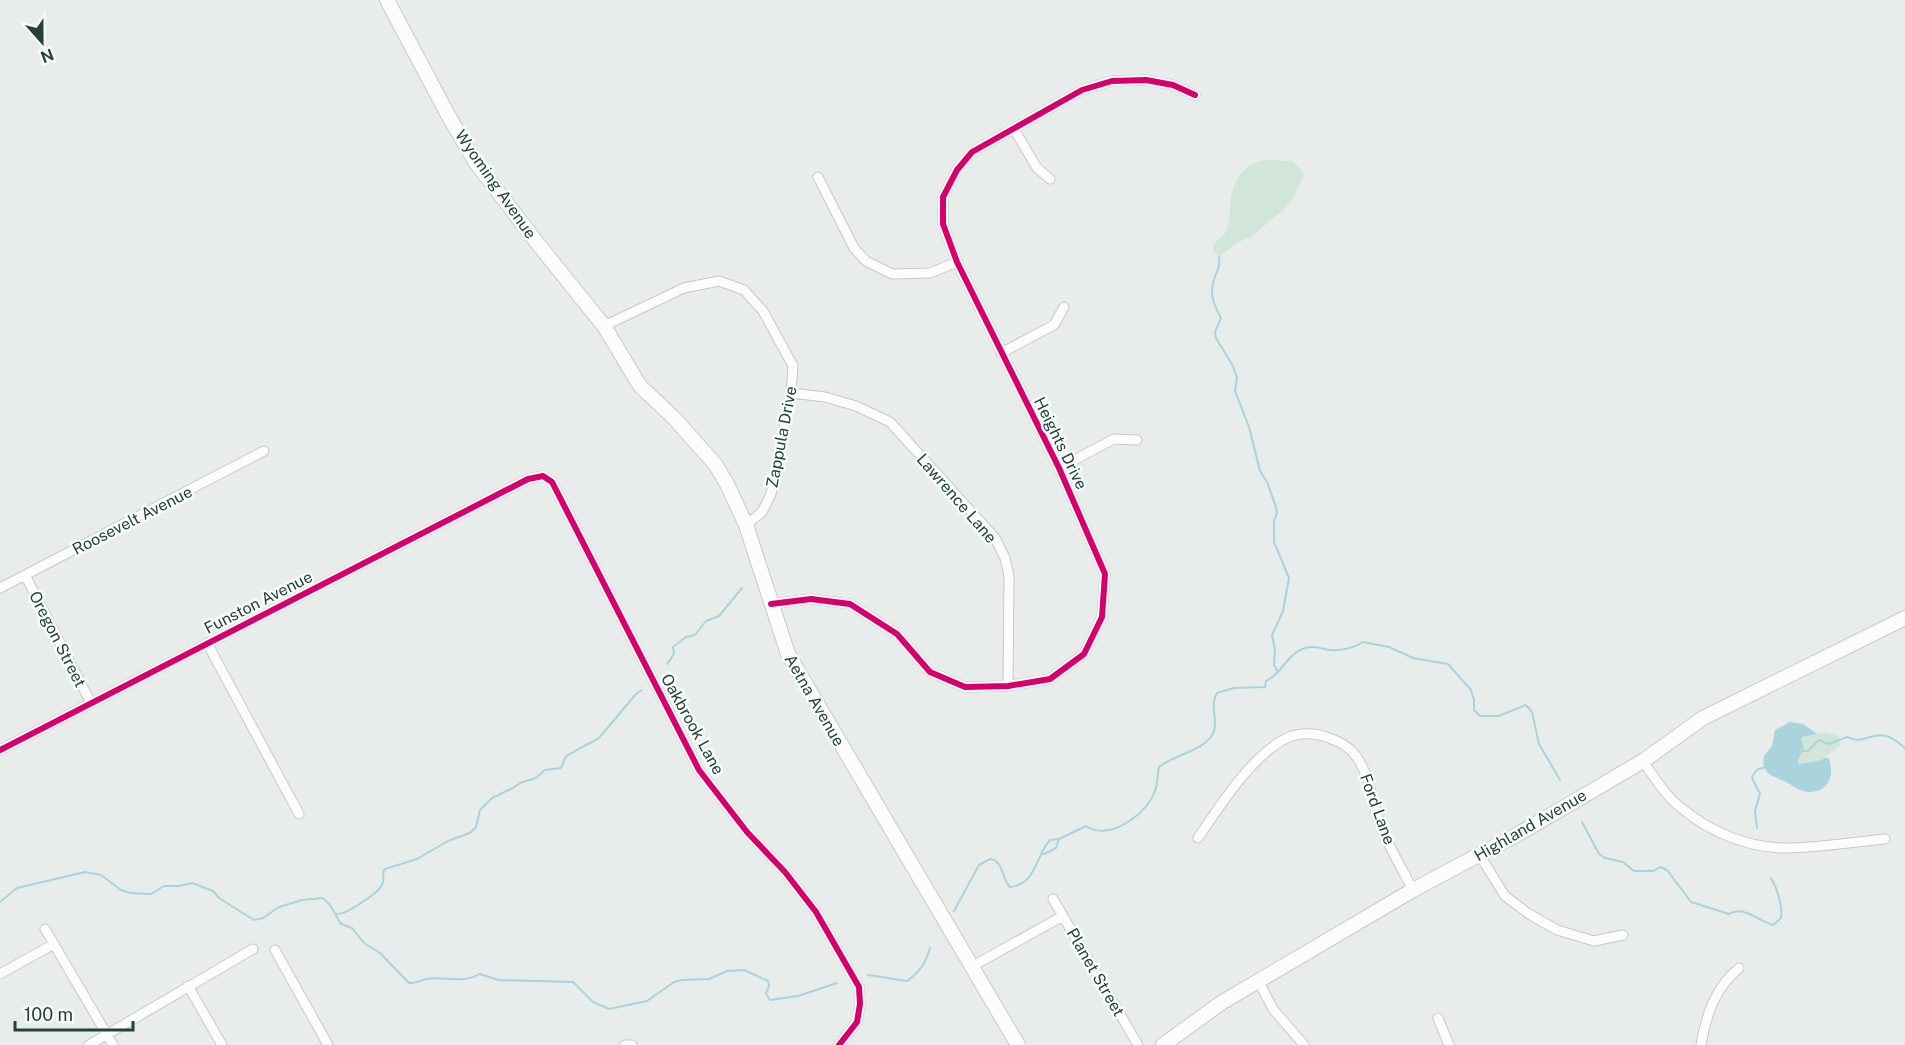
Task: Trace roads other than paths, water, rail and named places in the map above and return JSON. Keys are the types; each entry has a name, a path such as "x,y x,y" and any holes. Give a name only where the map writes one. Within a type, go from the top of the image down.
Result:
{"street":[{"name":"Wyoming Avenue","path":"387,0 476,163 604,326"},
{"name":"Heights Drive","path":"771,604 811,600 850,604 897,634 930,672 965,687 1008,686 1050,679 1084,654 1102,617 1105,574 1059,468 957,262 943,224 943,197 957,170 972,152 1082,90 1112,81 1146,80 1173,85 1195,95"},
{"path":"1014,129 1037,168 1050,179"},
{"path":"818,177 854,248 866,261 892,274 930,273 957,262"},
{"name":"Zappula Drive","path":"604,326 684,288 719,281 744,290 763,311 793,366 791,393 771,494 762,512 746,525"},
{"path":"1001,353 1054,325 1064,307"},
{"name":"Aetna Avenue","path":"604,326 640,386 674,418 714,464 727,484 746,525 788,654 1018,1045"},
{"name":"Lawrence Lane","path":"791,393 825,397 856,406 890,422 994,538 1005,558 1009,576 1008,686"},
{"path":"1059,468 1114,439 1137,440"},
{"name":"Roosevelt Avenue","path":"0,588 264,451"},
{"name":"Oakbrook Lane","path":"528,479 543,476 552,482 699,770 747,832 785,872 816,912 859,987 860,1004 857,1022 839,1045"},
{"name":"Funston Avenue","path":"0,750 528,479"},
{"name":"Oregon Street","path":"25,575 91,703"},
{"name":"Highland Avenue","path":"1163,1045 1221,1004 1413,890 1520,833 1643,761 1703,718 1905,618"},
{"path":"207,643 298,814"},
{"name":"Ford Lane","path":"1198,838 1220,806 1268,750 1290,736 1323,735 1338,741 1357,758 1370,785 1380,825 1413,890"},
{"path":"1643,761 1679,806 1720,833 1764,846 1785,848 1885,839"},
{"path":"1479,854 1505,896 1529,914 1557,930 1594,941 1623,935"},
{"name":"Planet Street","path":"1053,899 1138,1045"},
{"path":"971,967 1063,916"},
{"path":"45,929 113,1045"},
{"path":"0,974 54,944"},
{"path":"89,1045 253,949"},
{"path":"274,950 328,1045"},
{"path":"1701,1045 1718,990 1725,980 1739,968"},
{"path":"1259,982 1273,1009 1304,1045"},
{"path":"188,986 222,1045"},
{"path":"1438,1018 1449,1045"},
{"path":"625,1045 632,1045"}],"water":[{"path":"1790,722 1803,724 1817,734 1803,737 1801,740 1804,748 1798,764 1819,761 1826,757 1829,759 1831,776 1829,782 1821,789 1802,791 1772,776 1765,768 1764,756 1772,746 1775,730"}],"waterway":[{"path":"1219,257 1219,267 1212,290 1214,304 1221,318 1215,332 1216,338 1233,366 1237,378 1235,391 1249,427 1260,471 1267,482 1275,504 1277,513 1274,521 1274,542 1289,578 1283,611 1272,635 1275,650 1274,665 1278,672"},
{"path":"667,664 674,654 673,647 686,637 695,635 706,621 719,616 742,588"},
{"path":"954,911 979,865 990,859 998,863 1010,887 1019,885 1030,875 1050,840 1059,839 1086,826 1105,831 1116,828 1136,816 1151,800 1157,785 1159,767 1198,748 1210,738 1215,726 1214,702 1217,693 1234,688 1265,687 1266,681 1272,678 1294,654 1309,647 1338,650 1363,642 1389,647 1413,658 1448,664 1471,690 1474,710 1480,716 1499,716 1526,705 1532,712 1539,744 1560,780"},
{"path":"335,914 349,910 376,892 384,878 385,869 417,859 448,841 470,833 476,827 480,810 492,798 520,783 536,778 545,770 561,768 566,756 599,738 636,694 642,690"},
{"path":"1801,751 1808,751 1819,740 1829,744 1847,737 1862,739 1880,735 1895,740 1905,748"},
{"path":"1757,828 1755,811 1760,794 1752,778 1757,770 1766,767"},
{"path":"1582,822 1599,854 1605,858 1623,862 1634,871 1653,871 1660,867 1667,870 1691,902 1729,914 1746,912 1773,925 1781,918 1781,908 1771,878"},
{"path":"1044,854 1056,848 1059,839"},
{"path":"0,902 17,888 85,872 101,875 121,890 130,893 151,894 164,886 192,883 213,891 219,898 254,920 263,918 279,907 302,900 323,898 341,924 352,928 364,943 380,953 409,983 434,978 467,979 479,974 499,980 573,982 593,1002 609,1009 647,1001 674,982 709,979 727,971 744,970 768,981 766,994 770,1000 798,996 837,983"},
{"path":"868,975 907,981 922,966 930,948"}]}
